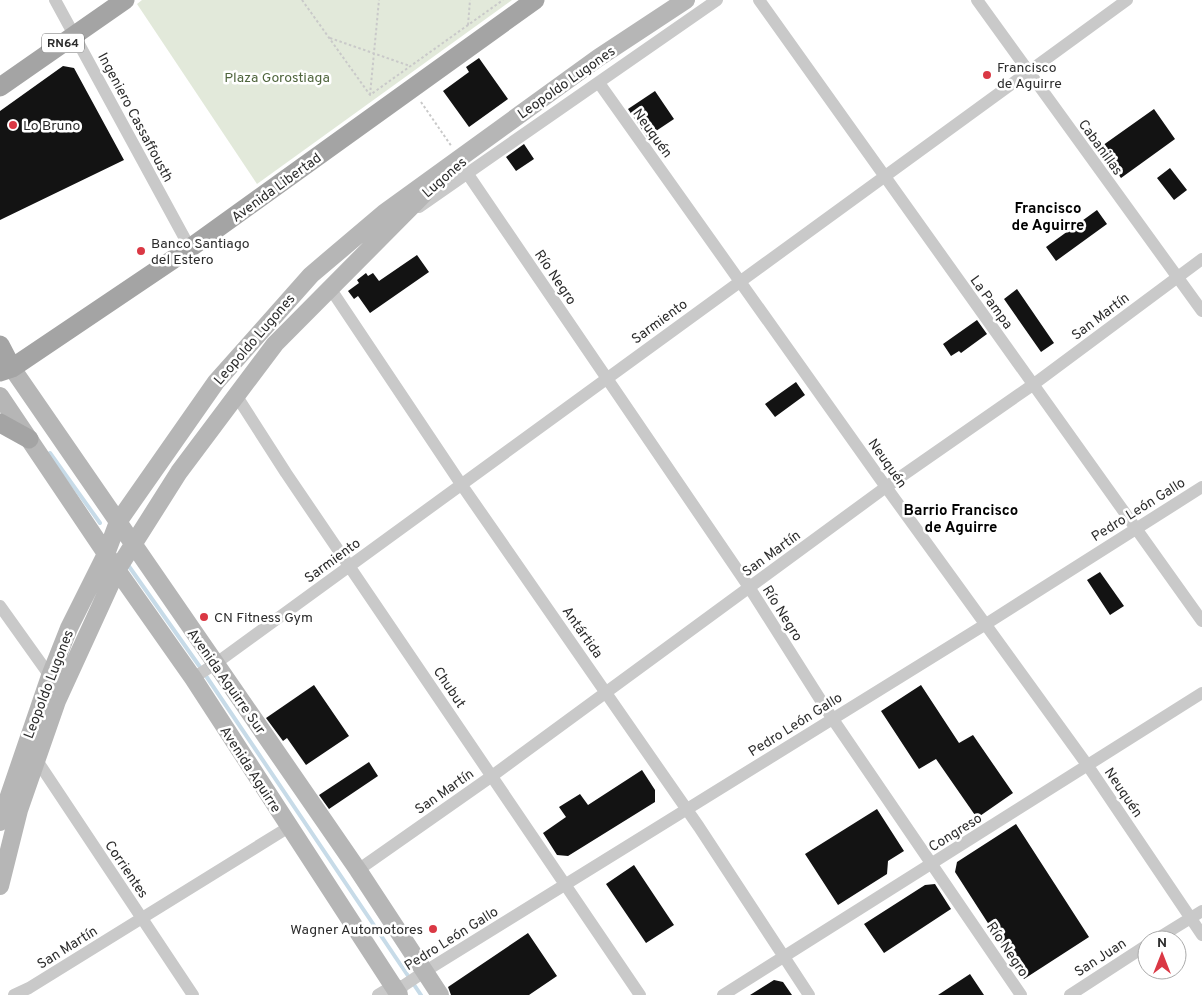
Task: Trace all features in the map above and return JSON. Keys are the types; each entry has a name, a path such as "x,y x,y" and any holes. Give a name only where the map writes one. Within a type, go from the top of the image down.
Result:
{"main road":[{"name":"RN64","path":"0,87 126,0"},
{"name":"Avenida Libertad","path":"0,386 6,370 190,248 535,0"},
{"name":"Leopoldo Lugones","path":"0,822 16,768 50,676 69,628 106,554 118,522 216,382 311,275 384,213 463,165 497,131 598,58 685,1"},
{"name":"Lugones","path":"392,226 425,193 497,131"},
{"name":"Leopoldo Lugones","path":"0,886 19,810 57,701 117,570 179,472 275,344 392,226"},
{"path":"0,345 6,370"},
{"name":"Avenida Aguirre Sur","path":"6,370 134,544 204,671 358,870 422,974 440,995"},
{"path":"0,396 106,554"},
{"path":"0,423 29,439"},
{"name":"Avenida Aguirre","path":"106,554 117,570 204,671 289,827 394,991"}],"street":[{"name":"Ingeniero Cassaffousth","path":"55,0 190,248"},
{"path":"392,226 463,165 599,82 717,0"},
{"name":"La Pampa","path":"759,0 884,178 1034,384 1202,621"},
{"name":"Cabanillas","path":"977,0 1202,311"},
{"name":"Sarmiento","path":"204,671 1127,0"},
{"name":"Neuquén","path":"599,82 886,487 1088,766 1202,936"},
{"name":"Río Negro","path":"463,165 749,587 832,718 1021,995"},
{"name":"San Martín","path":"358,870 492,776 886,487 1034,384 1202,259"},
{"name":"Antártida","path":"330,288 461,484 687,810 809,995"},
{"name":"Chubut","path":"236,395 348,566 640,995"},
{"name":"Pedro León Gallo","path":"394,991 986,624 1202,486"},
{"path":"0,606 50,676"},
{"name":"Congreso","path":"724,995 1202,693"},
{"name":"Corrientes","path":"36,759 193,995"},
{"name":"San Martín","path":"14,995 32,992 142,918 289,827"},
{"path":"1170,930 1202,911"},
{"name":"San Juan","path":"1070,995 1137,951"}],"path":[{"path":"370,95 379,0"},
{"path":"468,26 470,0"},
{"path":"370,95 503,0"},
{"path":"303,1 370,95"},
{"path":"329,38 410,66"},
{"path":"412,90 463,165"}],"green space":[{"name":"Plaza Gorostiaga","path":"142,0 512,0 257,184 137,4"}],"building":[{"path":"479,58 508,99 469,127 443,91 469,72 466,67"},
{"path":"63,66 74,68 124,160 0,220 0,111"},
{"path":"655,91 674,119 647,137 628,109"},
{"path":"1154,109 1175,139 1121,178 1099,148"},
{"path":"524,144 534,159 516,171 506,157"},
{"path":"1170,168 1187,190 1174,200 1157,178"},
{"path":"1097,210 1107,224 1056,261 1046,247"},
{"path":"417,255 429,272 370,313 358,296 354,299 348,291 359,283 357,280 366,273 368,276 373,273 379,281"},
{"path":"1017,289 1054,343 1041,352 1004,299"},
{"path":"977,320 987,334 961,353 959,351 951,356 943,344"},
{"path":"796,382 805,395 775,417 765,404"},
{"path":"1100,572 1124,606 1110,615 1087,580"},
{"path":"314,685 349,736 306,765 287,738 283,741 266,718"},
{"path":"921,685 959,743 973,735 1013,793 977,818 936,759 919,769 881,711"},
{"path":"369,762 378,776 329,809 319,795"},
{"path":"642,770 655,790 655,802 568,856 557,855 543,833 566,817 559,807 580,794 588,805"},
{"path":"877,809 904,851 888,861 887,874 838,905 805,854"},
{"path":"1016,824 1089,937 1024,979 955,872 957,862"},
{"path":"634,865 674,925 646,943 606,884"},
{"path":"935,884 951,909 884,953 864,924 925,885"},
{"path":"528,933 557,976 529,995 451,995 448,987"},
{"path":"970,974 984,995 938,995"},
{"path":"774,980 783,982 792,995 750,995"}],"waterway":[{"path":"50,453 100,523"},
{"path":"128,565 200,667 421,995"}],"place":[{"name":"Francisco de Aguirre","path":"987,75"},
{"name":"Lo Bruno","path":"13,125"},
{"name":"Banco Santiago del Estero","path":"141,251"},
{"name":"CN Fitness Gym","path":"204,617"},
{"name":"Wagner Automotores","path":"433,929"}],"district":[{"name":"Francisco de Aguirre","path":"1048,216"},
{"name":"Barrio Francisco de Aguirre","path":"961,518"}]}
